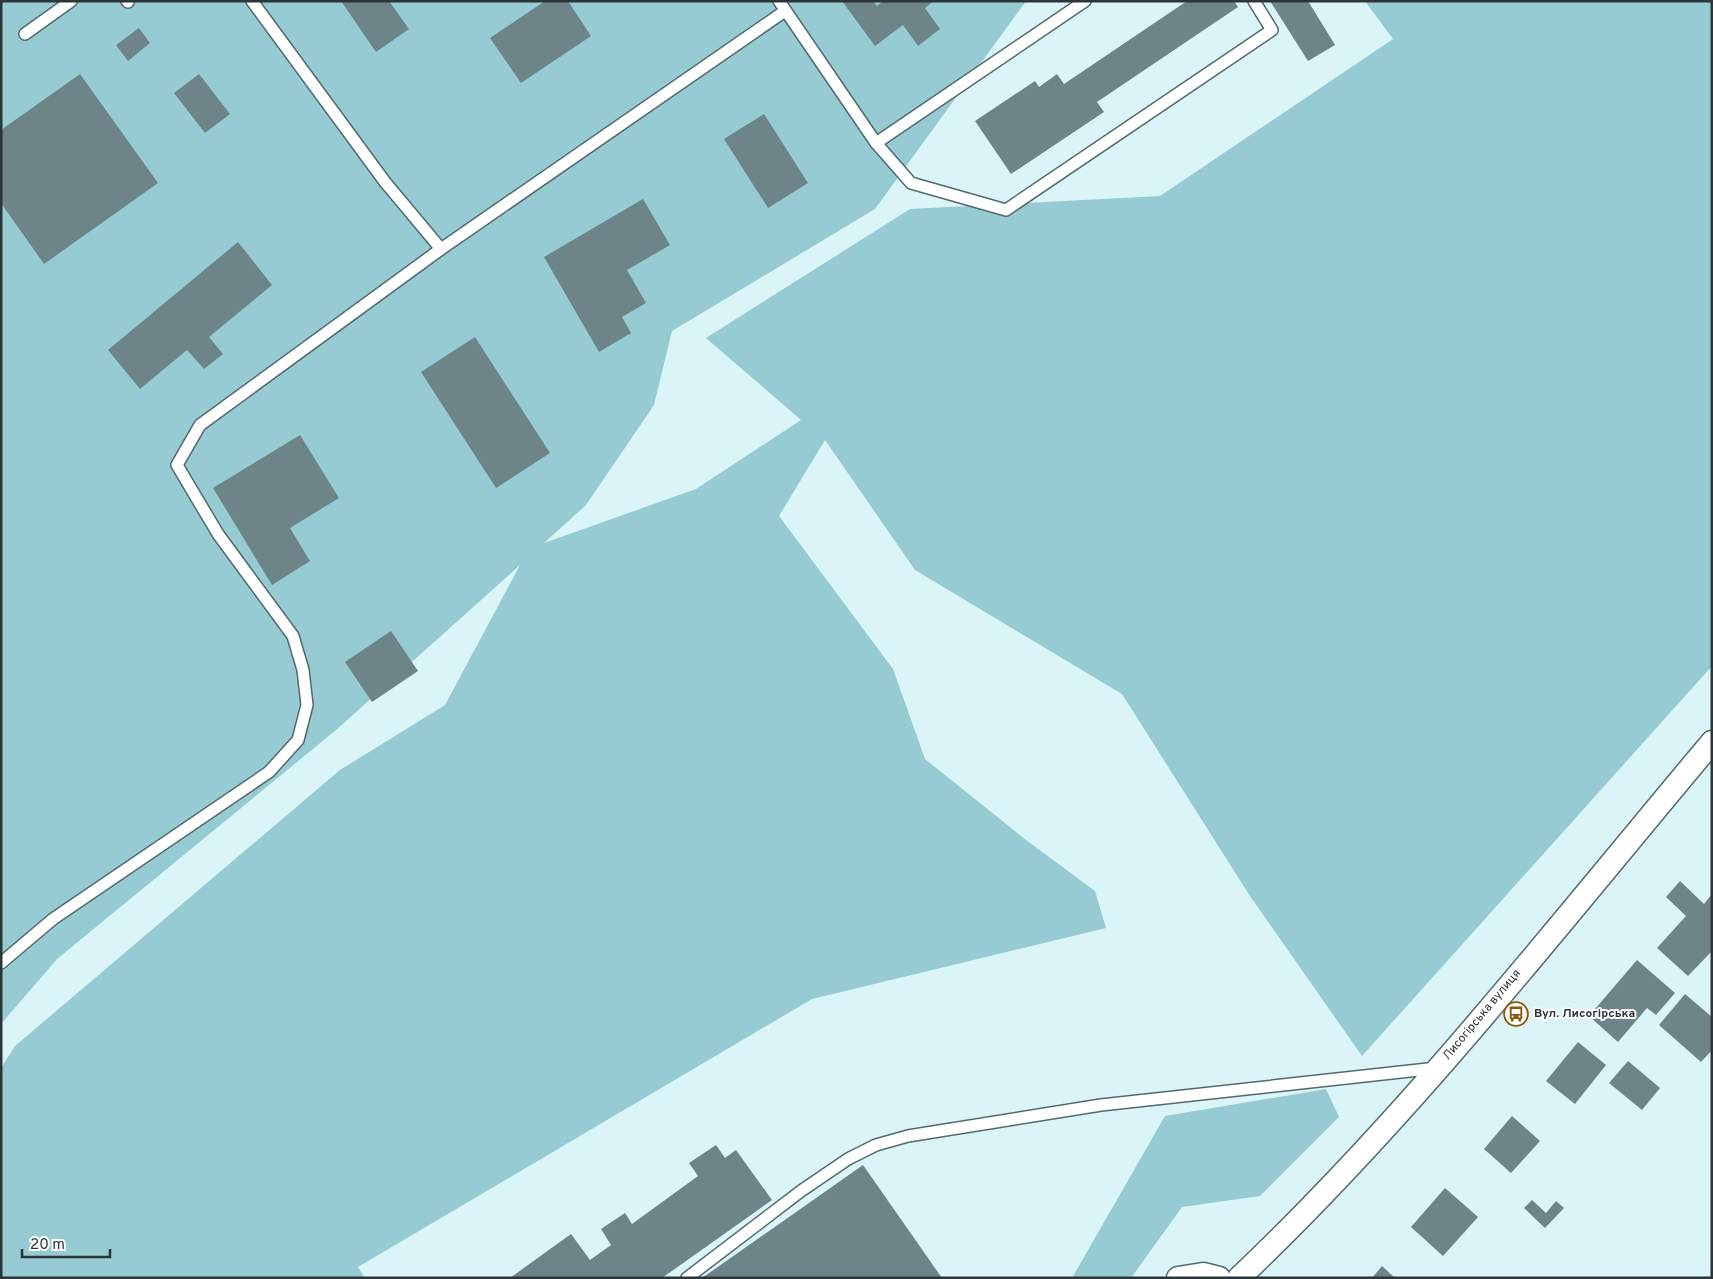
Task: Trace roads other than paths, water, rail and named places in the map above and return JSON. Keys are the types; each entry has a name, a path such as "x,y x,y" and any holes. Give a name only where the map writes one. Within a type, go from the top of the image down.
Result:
{"street":[{"name":"Лисогірська вулиця","path":"1239,1278 1304,1216 1438,1068 1712,742"},
{"path":"1178,1278 1203,1274 1219,1278"}],"lane":[{"path":"25,34 71,1"},
{"path":"252,1 385,182 441,249"},
{"path":"876,143 1085,1"},
{"path":"1,963 53,919 269,772 298,740 307,705 302,670 293,636 218,534 177,465 200,425 441,249 782,6 876,143 912,183 1006,210 1272,30 1254,1"},
{"path":"687,1278 801,1191 848,1159 884,1143 908,1136 1101,1105 1438,1068"}],"place":[{"name":"Вул. Лисогірська","path":"1516,1014"}]}
